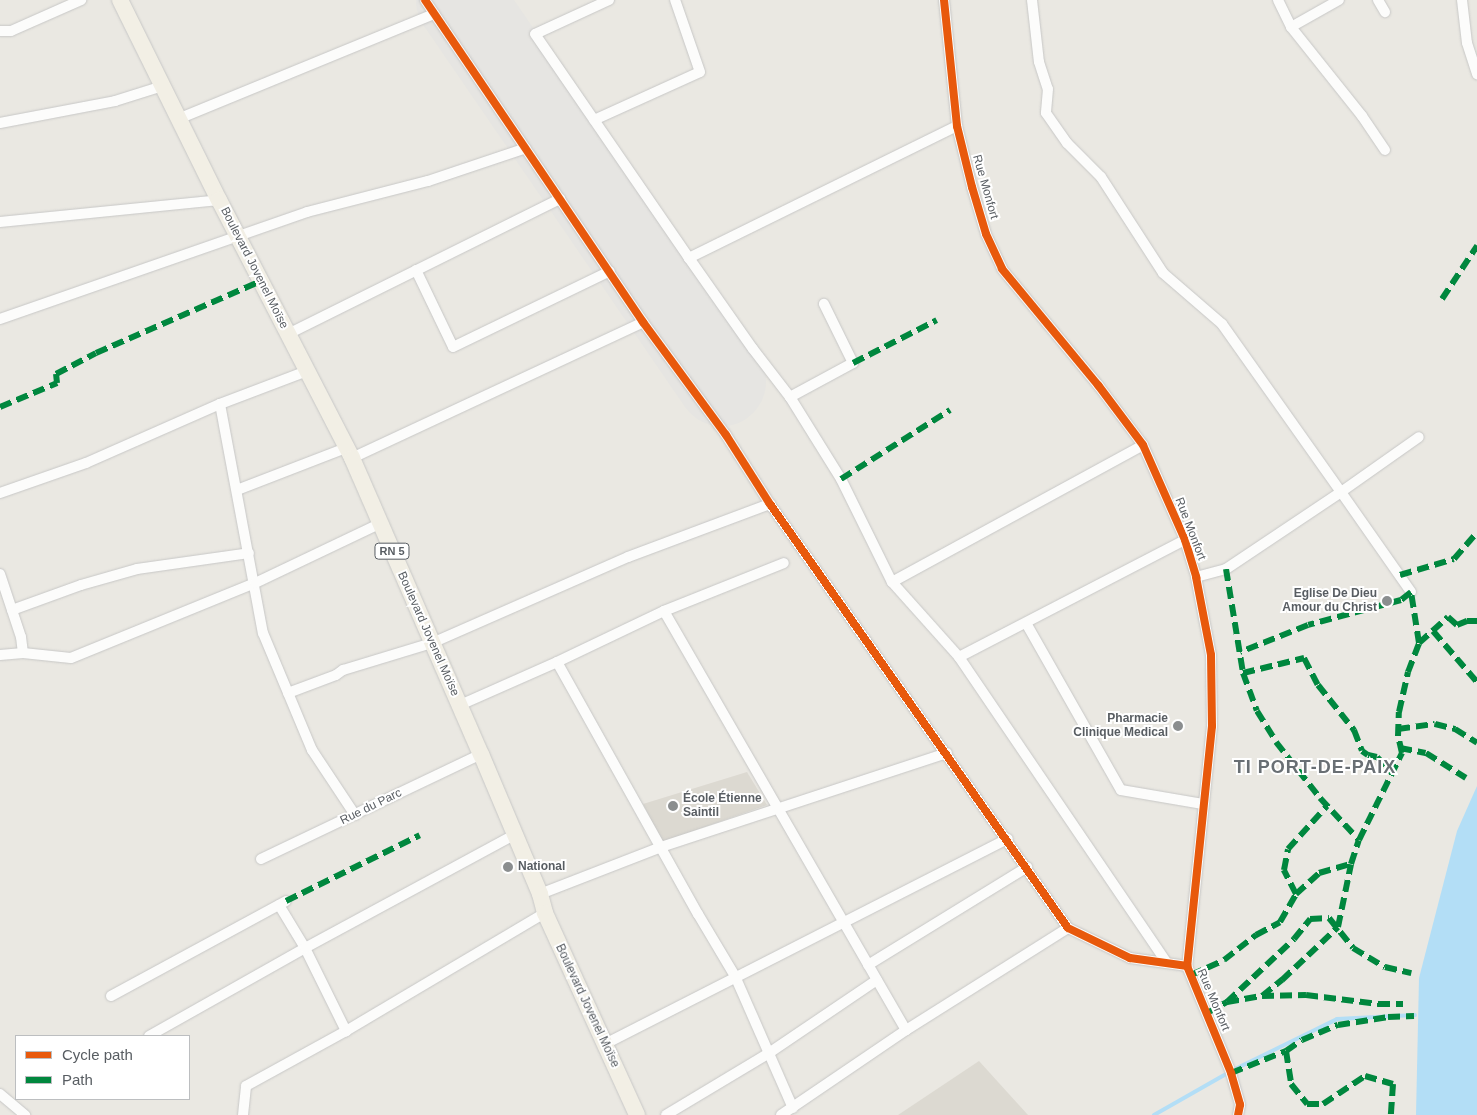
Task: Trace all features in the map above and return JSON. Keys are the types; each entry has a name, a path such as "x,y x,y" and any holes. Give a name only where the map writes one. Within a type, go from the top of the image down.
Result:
{"main road":[{"name":"Boulevard Jovenel Moïse","path":"120,0 238,238 349,453 481,754 540,894 545,913 637,1115"}],"street":[{"path":"0,31 12,31 81,0"},
{"path":"425,0 610,270 643,322 726,435 770,504 1008,839 1068,928 1130,958 1187,966"},
{"path":"609,0 535,34 689,258 753,349 790,397 841,479 892,582 959,657 1167,963"},
{"path":"594,120 700,72 675,0"},
{"name":"Rue Monfort","path":"944,0 957,126 980,215 1002,269 1098,385 1143,445 1185,540 1196,577 1212,655 1212,726 1187,966 1231,1073 1240,1105 1238,1115"},
{"path":"1032,0 1039,62 1048,89 1046,113 1067,143 1100,178 1164,273 1222,324 1412,592"},
{"path":"1278,0 1290,27 1362,116 1385,150"},
{"path":"1290,27 1339,0"},
{"path":"1378,0 1385,12"},
{"path":"1462,0 1467,43 1477,74"},
{"path":"178,119 434,14"},
{"path":"0,123 115,101 163,86"},
{"path":"689,258 957,126"},
{"path":"2,318 238,238 307,212 428,181 526,148"},
{"path":"288,334 560,198"},
{"path":"0,222 220,200"},
{"path":"416,270 454,347 610,270"},
{"path":"790,397 853,363 824,304"},
{"path":"237,490 349,453 643,322"},
{"path":"0,493 86,462 220,404 307,371"},
{"path":"220,404 263,633 312,750 355,815"},
{"path":"1196,577 1226,569 1419,437"},
{"path":"892,582 1143,445"},
{"path":"288,693 336,675 343,670 432,643 628,556 770,504"},
{"path":"0,655 23,653 71,658 255,583 380,524"},
{"path":"959,657 1185,540"},
{"path":"12,610 81,585 138,569 249,552"},
{"path":"460,705 557,662 664,611 784,563"},
{"path":"0,574 20,637 23,653"},
{"path":"664,611 776,808 906,1030"},
{"path":"1026,623 1121,790 1203,804"},
{"path":"557,662 736,976 793,1108"},
{"path":"540,894 661,846 947,753"},
{"name":"Rue du Parc","path":"261,859 481,754"},
{"path":"151,1035 305,948 514,835"},
{"path":"605,1044 1008,839"},
{"path":"868,965 1027,867"},
{"path":"112,996 282,903 346,1031"},
{"path":"243,1115 246,1086 346,1031 545,913"},
{"path":"781,1115 906,1030 1068,928"},
{"path":"666,1115 769,1053 877,980"},
{"path":"0,1094 26,1115"}],"shaded area":[{"path":"747,772 767,805 662,842 643,804"},
{"path":"979,1061 1028,1115 898,1115"}],"water":[{"path":"1477,786 1477,1115 1416,1115 1419,978 1457,831"}],"waterway":[{"path":"1154,1115 1231,1071 1337,1019 1415,1015"}],"runway":[{"path":"460,0 721,381"}],"marked path":[{"path":"1442,299 1477,246"},
{"path":"0,407 57,383 56,374 96,353 261,281"},
{"path":"853,363 937,320"},
{"path":"841,479 950,410"},
{"path":"1400,575 1454,559 1477,533"},
{"path":"1226,569 1243,673 1257,711 1276,742 1320,798 1359,840"},
{"path":"1191,975 1224,960 1256,935 1280,922 1296,894 1319,873 1351,864 1359,840 1402,753 1398,736 1399,712 1408,672 1419,643 1411,592 1401,600 1308,625 1240,652"},
{"path":"1419,643 1448,617 1457,625 1467,621 1477,621"},
{"path":"1433,631 1477,682"},
{"path":"1243,673 1304,658 1318,685 1354,730 1362,751 1377,757 1391,771"},
{"path":"1398,729 1435,724 1455,729 1477,743"},
{"path":"1400,748 1426,753 1466,778"},
{"path":"1296,894 1284,870 1288,849 1327,806"},
{"path":"286,901 420,835"},
{"path":"1262,996 1282,980 1338,927 1351,864"},
{"path":"1227,1002 1294,939 1310,919 1329,918 1353,948 1385,967 1411,973"},
{"path":"1207,1013 1227,1002 1262,996 1306,995 1378,1004 1403,1004"},
{"path":"1231,1073 1286,1051 1302,1040 1338,1025 1388,1017 1414,1016"},
{"path":"1286,1051 1291,1084 1307,1104 1323,1104 1365,1076 1393,1084 1391,1115"}],"cycle path":[{"path":"425,0 643,322 726,435 770,504 1068,928 1130,958 1187,966"},
{"path":"944,0 957,126 986,234 1002,269 1098,385 1143,445 1185,540 1196,577 1211,655 1212,726 1187,966 1231,1073 1240,1105 1238,1115"}],"place":[{"name":"Eglise De Dieu Amour du Christ","path":"1387,601"},
{"name":"Pharmacie Clinique Medical","path":"1178,726"},
{"name":"École Étienne Saintil","path":"673,806"},
{"name":"National","path":"508,867"}],"district":[{"name":"TI PORT-DE-PAIX","path":"1315,767"}]}
